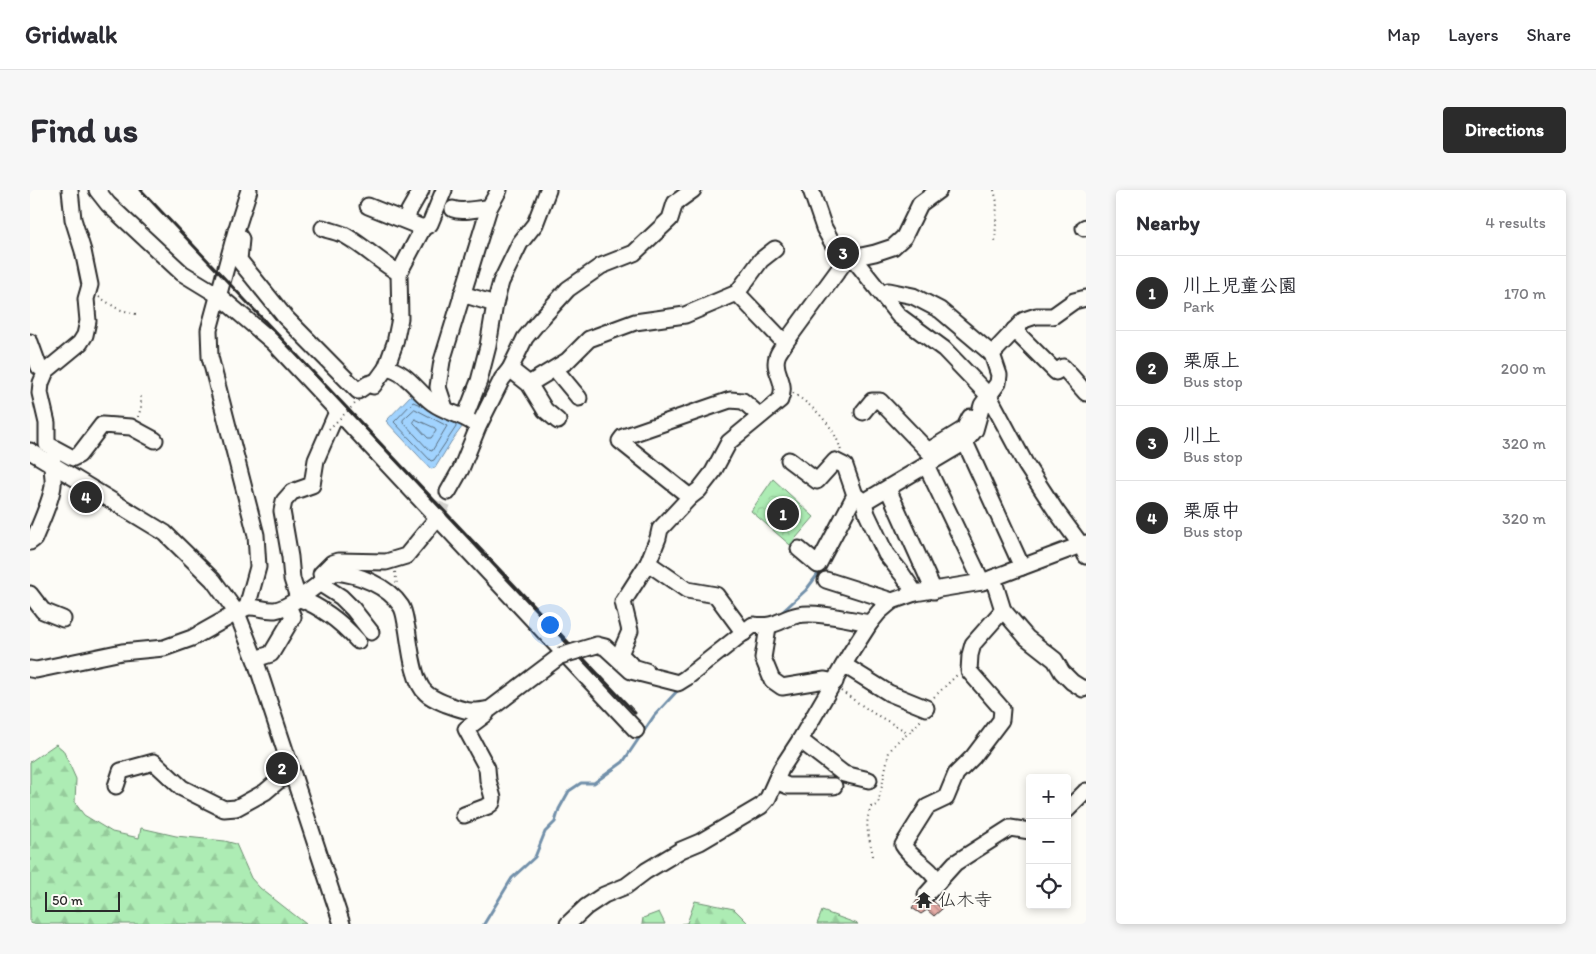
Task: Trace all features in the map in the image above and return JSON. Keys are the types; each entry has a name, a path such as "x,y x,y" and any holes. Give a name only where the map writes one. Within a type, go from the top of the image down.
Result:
{"street":[{"path":"70,190 73,219 83,251 90,285 86,299 88,320 85,335 80,343 46,371 41,383 40,393 47,423 47,444 73,458 79,455 102,425 131,427 155,440"},
{"path":"97,190 108,204 182,273 218,295 273,342 636,730"},
{"path":"242,610 258,567 256,535 210,357 209,330 249,190"},
{"path":"407,220 421,190"},
{"path":"236,231 241,239 240,260 285,317 358,391 368,384 370,388 386,368 395,343 400,318 399,274 423,228 430,224 444,190"},
{"path":"444,408 438,386 442,361 489,208 499,190"},
{"path":"465,417 488,346 495,304 501,282 520,243 535,224 548,190"},
{"path":"448,492 461,469 478,427 502,379 510,369 525,338 568,289 601,266 634,253 670,219 675,203 693,190"},
{"path":"568,924 586,907 604,895 626,886 667,858 700,842 761,806 768,798 781,769 870,623 892,601 915,593 987,580 1084,548 1056,511 982,392 944,350 899,316 850,257 833,244 824,228 811,190"},
{"path":"646,674 646,671 633,667 620,654 630,631 623,602 648,563 660,528 699,490 713,472 729,442 780,400 784,392 776,358 785,343 850,257 875,254 893,248 904,237 920,204 939,190"},
{"path":"368,206 423,228"},
{"path":"453,208 460,212 476,208 489,208"},
{"path":"323,228 344,235 399,274"},
{"path":"528,384 567,362 589,339 635,322 685,315 737,293 761,260 775,249"},
{"path":"862,412 872,401 880,401 928,451 964,429 982,392 998,383 999,375 992,354 940,310 913,296 889,291 885,297"},
{"path":"737,293 785,343"},
{"path":"462,294 495,304"},
{"path":"992,354 1024,320 1036,316 1054,316 1074,301 1086,298"},
{"path":"1014,330 1056,372 1063,368 1086,393"},
{"path":"30,342 39,367 46,371"},
{"path":"386,368 396,370 434,403 465,417 478,427"},
{"path":"510,369 528,384 545,410 558,421"},
{"path":"555,369 579,398"},
{"path":"799,549 818,565 859,498 888,489 965,442 975,430 982,405 982,392"},
{"path":"690,497 620,441 622,437 730,400 744,401 760,416"},
{"path":"255,659 271,654 293,617 290,557 282,511 284,501 292,492 312,485 316,460 337,412"},
{"path":"965,442 1022,567"},
{"path":"30,542 34,539 53,485 51,464 56,449"},
{"path":"30,451 165,533 242,610 255,659 342,924"},
{"path":"789,460 817,481 835,461 845,466 886,554 915,593"},
{"path":"926,466 1003,610 1027,638 1055,660 1062,672 1072,682 1084,689 1086,688"},
{"path":"888,489 934,591"},
{"path":"371,632 353,608 341,597 312,582 332,563 338,561 367,563 392,561 406,556 438,517"},
{"path":"648,563 687,590 716,595 757,628 763,658 772,680 782,687 824,680 834,684"},
{"path":"30,669 36,670 122,652 164,648 192,638 242,610 254,606 264,611 277,610 293,602 335,572 346,573 370,581 398,602 402,608 418,681 425,693 463,711 476,712 490,709 560,656 597,645 605,648 631,670 678,683 757,628 799,615 812,614 870,623"},
{"path":"826,580 892,601"},
{"path":"30,594 43,611 63,619"},
{"path":"293,602 311,603 337,620 358,642"},
{"path":"938,882 933,872 908,852 904,846 927,806 946,798 956,774 973,757 1001,720 1002,709 968,671 973,644 1003,610"},
{"path":"844,665 889,693 926,708"},
{"path":"464,815 492,803 493,798 487,768 466,729 486,714 486,710"},
{"path":"800,740 844,774 869,780"},
{"path":"116,786 121,771 154,762 182,788 224,809 236,808 264,792 278,781 293,775"},
{"path":"776,781 788,786 834,786"},
{"path":"1071,806 1086,791"},
{"path":"926,895 956,863 1010,828 1026,830"}],"path":[{"path":"994,190 997,202 995,244"},
{"path":"90,285 99,297 109,304 118,309 139,315"},
{"path":"783,386 808,402 819,414 838,439 845,466"},
{"path":"330,429 370,388"},
{"path":"131,427 138,418 141,408 141,393"},
{"path":"392,561 398,602"},
{"path":"873,856 866,828 867,816 871,807 878,805 889,752 923,718 926,708 934,696 959,672 968,671"},
{"path":"834,684 873,713 909,733"}],"green space":[{"path":"773,479 814,517 790,545 751,511"},
{"path":"56,744 63,750 76,779 75,803 84,815 112,832 139,838 141,828 176,836 225,841 236,844 251,878 260,888 306,924 30,924 30,762"},
{"path":"695,901 734,909 749,924 681,924 687,923"},
{"path":"822,911 858,924 817,924"},
{"path":"659,912 665,924 642,924 643,918"}],"water":[{"path":"412,394 465,423 435,468 431,469 386,421"}],"building":[{"name":"仏木寺","path":"918,899 925,904 933,901 942,909 934,916 927,910 921,914 912,908"}],"waterway":[{"path":"780,614 806,590 821,570"},
{"path":"484,924 512,878 535,857 545,832 555,822 559,809 569,791 581,783 594,783 623,762 654,716 679,689"}],"tunnel":[{"path":"438,517 448,492"}],"railway":[{"path":"141,190 635,713"}],"place":[{"name":"川上","path":"843,253"},
{"name":"栗原中","path":"86,497"},
{"name":"川上児童公園","path":"783,514"},
{"name":"栗原上","path":"282,768"},
{"name":"仏木寺","path":"924,900"}]}
